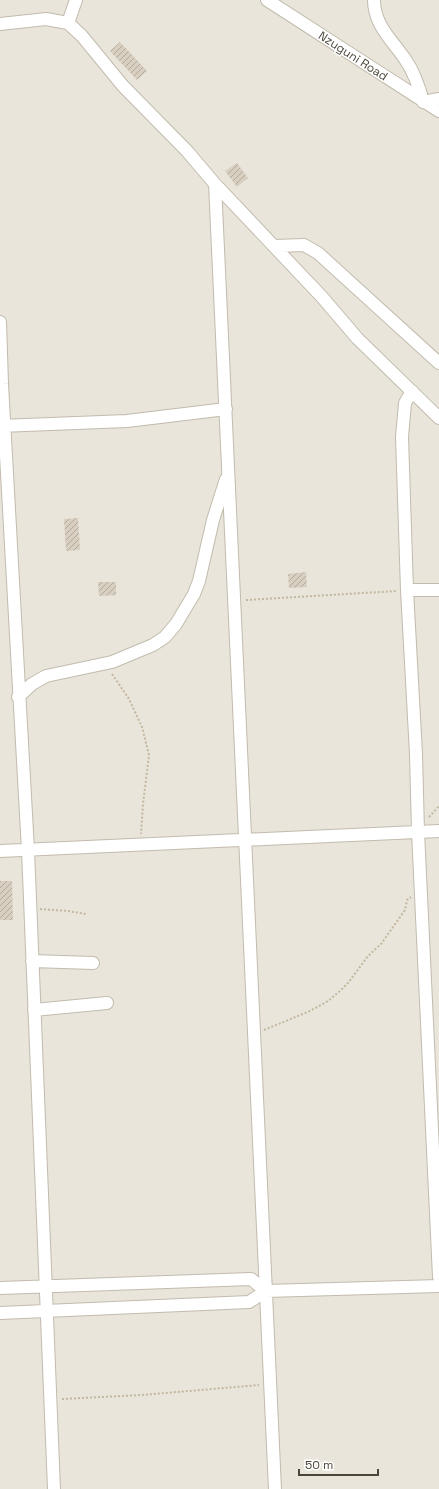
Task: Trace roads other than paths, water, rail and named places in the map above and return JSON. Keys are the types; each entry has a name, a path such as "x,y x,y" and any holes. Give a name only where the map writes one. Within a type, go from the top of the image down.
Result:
{"street":[{"path":"68,23 76,0"},
{"name":"Nzuguni Road","path":"266,0 439,111"},
{"path":"374,0 374,9 378,23 386,36 401,53 411,69 424,102 439,98"},
{"path":"0,24 46,19 68,23 82,36 123,86 187,150 215,184 322,297 357,338 439,418"},
{"path":"215,184 275,1489"},
{"path":"274,246 304,245 318,253 439,363"},
{"path":"0,322 2,426 28,850 54,1489"},
{"path":"412,391 405,403 402,438 407,590 416,754 418,832 439,1277"},
{"path":"2,426 126,421 226,409"},
{"path":"18,697 32,684 46,676 105,664 153,645 165,637 176,624 194,594 199,581 213,520 228,472"},
{"path":"407,590 439,590"},
{"path":"0,851 439,831"},
{"path":"32,961 93,964"},
{"path":"34,1010 107,1002"},
{"path":"0,1288 251,1279 266,1291"},
{"path":"0,1313 249,1302 266,1291 439,1286"}]}
